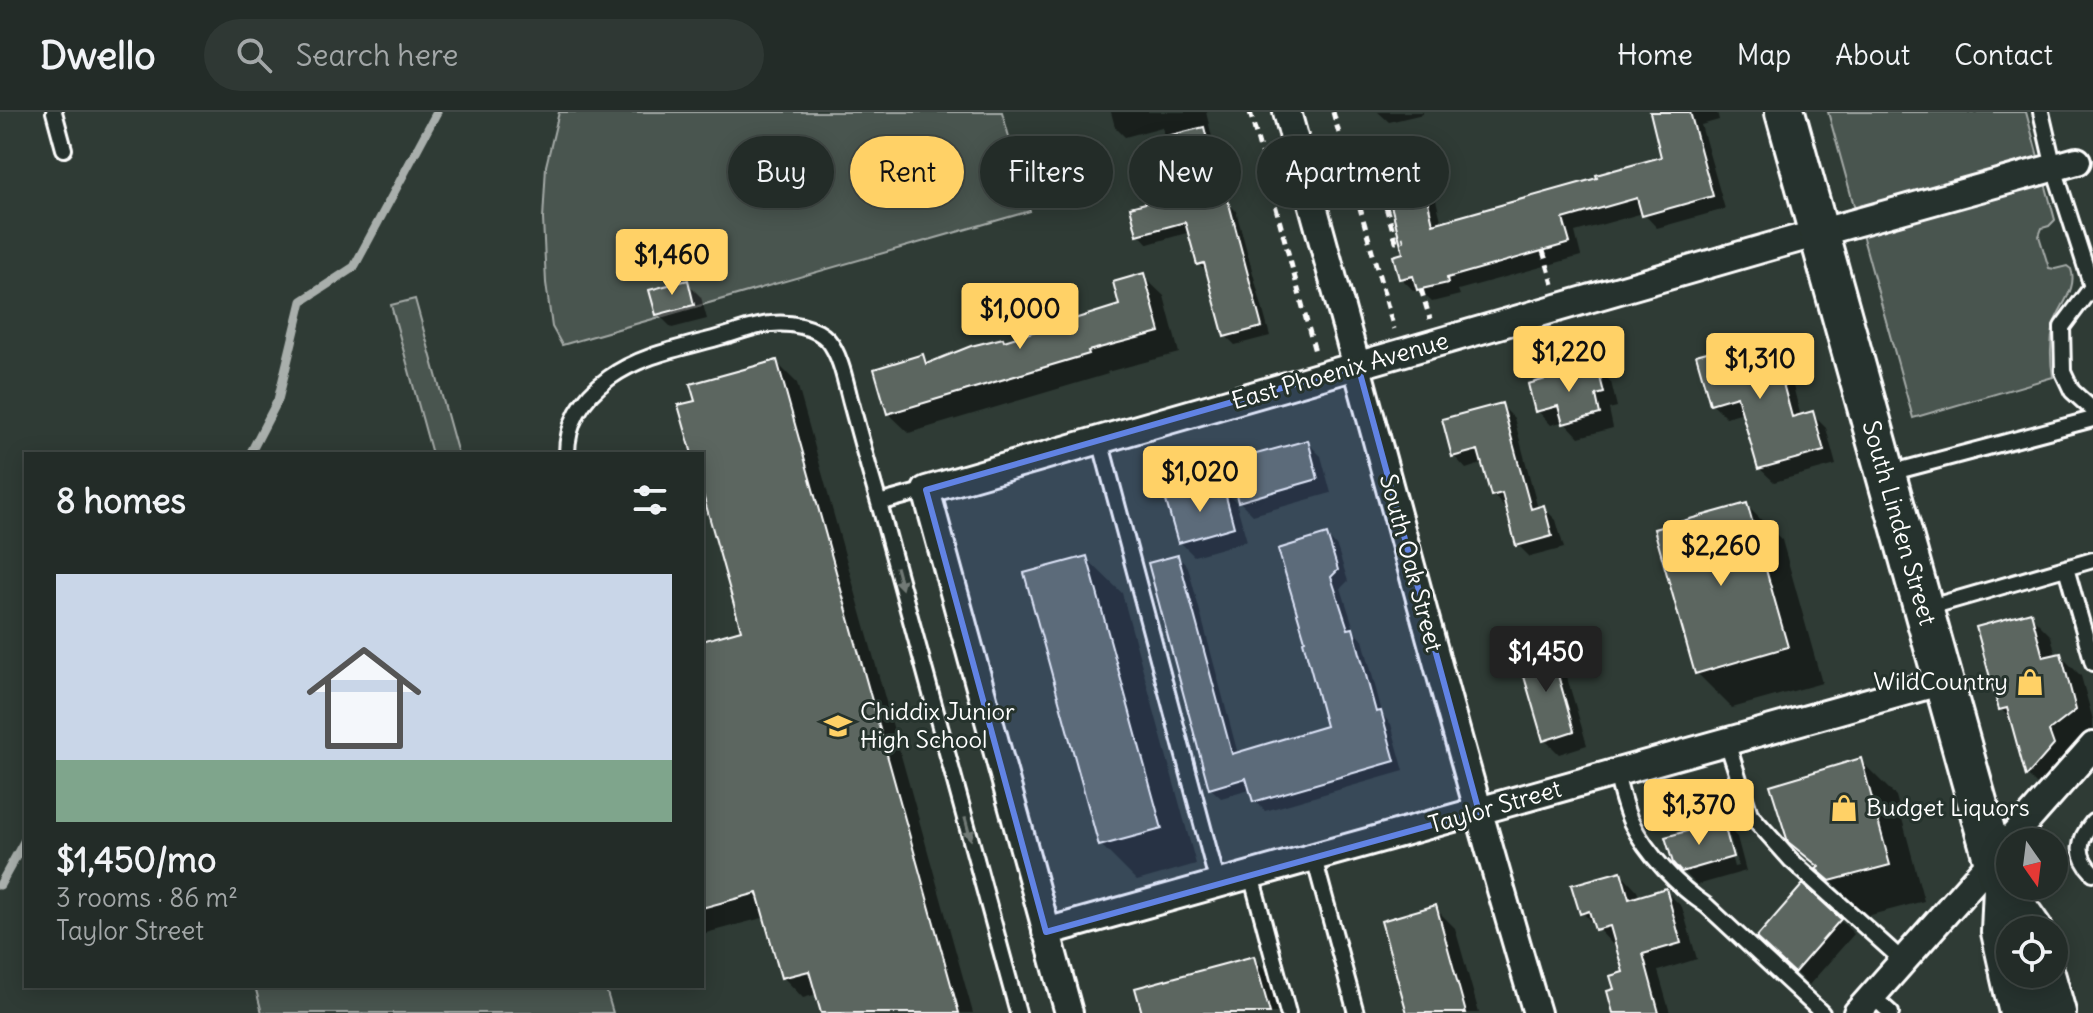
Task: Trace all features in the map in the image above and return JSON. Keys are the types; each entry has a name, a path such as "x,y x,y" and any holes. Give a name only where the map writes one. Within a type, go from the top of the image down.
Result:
{"main road":[{"name":"South Linden Street","path":"1785,112 1996,866"},
{"name":"South Linden Street","path":"2013,988 2019,1013"},
{"path":"2049,988 2056,1013"}],"street":[{"name":"South Oak Street","path":"1287,112 1537,1013"},
{"name":"East Phoenix Avenue","path":"926,490 2075,162"},
{"path":"926,490 1069,1013"},
{"name":"Taylor Street","path":"1046,932 1943,681"},
{"path":"2032,828 2092,747"},
{"path":"1874,1007 1903,961 1996,875"}],"lane":[{"path":"54,112 64,149"},
{"path":"2041,112 2075,162 2092,289 2062,327 2063,372 2072,391 2093,410"},
{"path":"567,452 572,419 587,398 610,378 635,363 769,324 791,324 813,330 828,340 839,362 879,503 1018,1013"},
{"path":"1885,474 2093,419"},
{"path":"1100,440 1218,884"},
{"path":"879,503 926,490"},
{"path":"1923,609 2093,560"},
{"path":"2066,568 2093,663"},
{"path":"1727,742 1750,814 1791,860 1903,961"},
{"path":"1616,773 1629,819 1643,842 1675,880 1822,1013"},
{"path":"2093,822 2085,832 2080,848 2084,865 2093,873"},
{"path":"1314,858 1356,1013"},
{"path":"1251,875 1288,1013"}],"path":[{"path":"1250,112 1309,335 1323,376"},
{"path":"1333,112 1402,353"},
{"path":"1386,208 1396,241 1404,239"}],"highlighted area":[{"path":"1358,366 1479,812 1046,932 926,490"}],"shaded area":[{"path":"559,112 1002,112 1009,136 980,136 980,208 1029,208 1030,211 562,345 552,327 546,283 543,219 546,166"},
{"path":"1828,112 2026,112 2055,220 2042,228 2039,236 2049,268 2067,266 2073,276 2054,324 2051,350 2053,377 1913,418"},
{"path":"415,299 457,452 431,452 391,305"},
{"path":"256,988 606,988 613,1013 262,1013"}],"building":[{"path":"1650,112 1690,112 1713,196 1642,216 1637,198 1563,219 1570,243 1447,278 1448,283 1417,290 1413,276 1399,279 1393,256 1403,253 1392,208 1429,208 1433,224 1661,157"},
{"path":"1204,127 1206,136 1167,136"},
{"path":"1130,208 1230,208 1262,327 1224,337 1204,263 1197,265 1185,222 1137,235"},
{"path":"1144,273 1160,332 1088,351 1089,354 887,414 874,369 923,354 926,364 971,346 1003,338 1004,341 1119,305 1113,282"},
{"path":"688,280 694,305 656,315 649,290"},
{"path":"1770,335 1792,417 1813,411 1824,451 1758,469 1737,396 1710,404 1696,355"},
{"path":"777,360 959,1013 821,1013 809,971 781,978 757,893 704,907 704,640 741,630 704,498 704,452 691,452 678,405 695,401 690,384"},
{"path":"1597,365 1604,393 1596,395 1600,414 1563,424 1558,406 1535,412 1528,384"},
{"path":"1502,403 1531,509 1544,505 1552,536 1516,546 1502,493 1491,496 1478,450 1452,457 1442,419"},
{"path":"1308,440 1318,479 1238,502 1227,462"},
{"path":"1223,485 1234,527 1178,543 1166,501"},
{"path":"1747,503 1788,647 1695,674 1654,529"},
{"path":"1327,534 1338,570 1331,577 1348,629 1353,628 1376,712 1381,711 1395,761 1253,802 1246,778 1209,789 1148,563 1178,555 1232,754 1326,726 1278,549"},
{"path":"1087,556 1162,829 1099,846 1024,573"},
{"name":"WildCountry","path":"2031,612 2043,657 2061,653 2076,710 2049,731 2054,745 2026,777 2007,708 1999,710 1976,627"},
{"path":"1550,647 1574,731 1543,741 1518,656"},
{"path":"1861,758 1890,865 1830,881 1816,869 1819,867 1788,842 1770,785"},
{"path":"1723,821 1733,857 1681,872 1673,863 1665,837"},
{"path":"1621,871 1629,899 1666,888 1681,943 1643,954 1659,1013 1613,1013 1607,991 1614,989 1610,976 1623,972 1610,926 1595,930 1589,911 1580,914 1571,885"},
{"path":"1803,884 1841,919 1794,973 1756,938"},
{"path":"1436,905 1466,1013 1407,1013 1381,921"},
{"path":"1254,956 1270,1013 1142,1013 1135,988"}],"waterway":[{"path":"251,452 278,400 302,301 354,267 437,112"},
{"path":"0,885 24,842"}],"place":[{"name":"WildCountry","path":"2030,682"},
{"name":"Chiddix Junior High School","path":"838,726"},
{"name":"Budget Liquors","path":"1844,808"}]}
